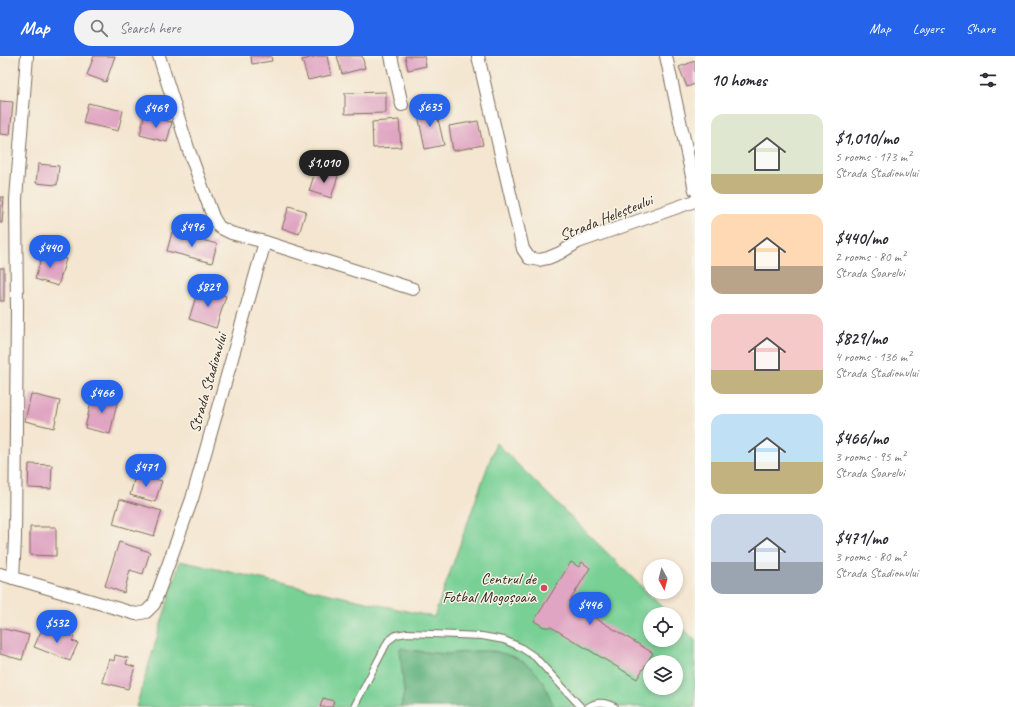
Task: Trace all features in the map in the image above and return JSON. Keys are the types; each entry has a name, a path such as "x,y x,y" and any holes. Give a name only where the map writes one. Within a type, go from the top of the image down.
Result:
{"street":[{"path":"13,578 15,539 17,334 16,199 27,56"},
{"path":"159,56 188,148 213,218 219,228 413,289"},
{"path":"391,56 402,105"},
{"name":"Strada Heleșteului","path":"478,56 523,249 529,258 539,260 548,258 560,253 578,242 695,201"},
{"path":"666,56 695,190"},
{"name":"Strada Stadionului","path":"0,574 136,614 146,612 154,604 192,499 265,242"}],"lane":[{"path":"354,707 388,641 396,635 407,633 482,636 509,642 520,647 534,657 581,707"},
{"path":"588,707 598,703 605,703 615,707"}],"green space":[{"name":"Centrul de Fotbal Mogoșoaia","path":"496,443 643,588 643,599 654,599 662,607 643,607 643,647 683,647 683,628 695,640 695,707 554,707 542,680 515,657 494,651 447,654 400,649 404,692 401,707 136,707 180,561 434,617"},
{"path":"400,648 440,654 486,651 513,657 529,666 541,679 554,707 401,707 404,692"}],"building":[{"path":"94,56 115,56 106,82 87,75"},
{"path":"251,56 271,56 272,61 252,64"},
{"path":"318,56 327,56 331,75 308,80 302,60"},
{"path":"337,56 362,56 365,68 342,74"},
{"path":"405,56 424,56 426,66 408,70"},
{"path":"695,61 695,84 687,87 679,67"},
{"path":"386,92 386,113 345,114 345,93"},
{"path":"0,101 13,102 10,135 0,134"},
{"path":"88,103 123,111 118,131 83,123"},
{"path":"435,106 444,145 425,149 417,110"},
{"path":"144,116 172,122 167,142 140,135"},
{"path":"399,120 401,147 373,148 372,122"},
{"path":"478,121 483,145 453,151 449,126"},
{"path":"38,164 59,166 57,185 36,183"},
{"path":"316,169 338,176 331,198 309,191"},
{"path":"0,197 4,197 2,223 0,223"},
{"path":"289,206 306,211 299,234 282,228"},
{"path":"172,232 217,244 212,263 167,251"},
{"path":"43,252 66,259 58,286 35,279"},
{"path":"0,268 4,268 4,301 0,301"},
{"path":"199,287 226,296 216,328 189,319"},
{"path":"93,393 118,399 110,434 85,428"},
{"path":"31,394 60,401 54,428 25,421"},
{"path":"29,464 52,465 51,489 28,488"},
{"path":"136,473 162,481 155,502 130,495"},
{"path":"120,499 162,511 154,536 113,524"},
{"path":"30,527 56,527 56,556 30,555"},
{"path":"119,542 150,552 143,574 130,570 124,593 105,586"},
{"path":"571,562 579,567 582,562 590,568 569,602 653,653 652,655 643,655 643,669 637,679 551,627 544,627 534,621"},
{"path":"0,628 29,635 22,660 0,654"},
{"path":"42,629 59,636 60,632 74,637 72,641 78,643 70,661 34,647"},
{"path":"115,655 128,658 126,664 135,667 128,689 102,682 109,659 114,661"},
{"path":"323,698 334,701 332,707 320,707"}],"place":[{"name":"Centrul de Fotbal Mogoșoaia","path":"544,588"}]}
